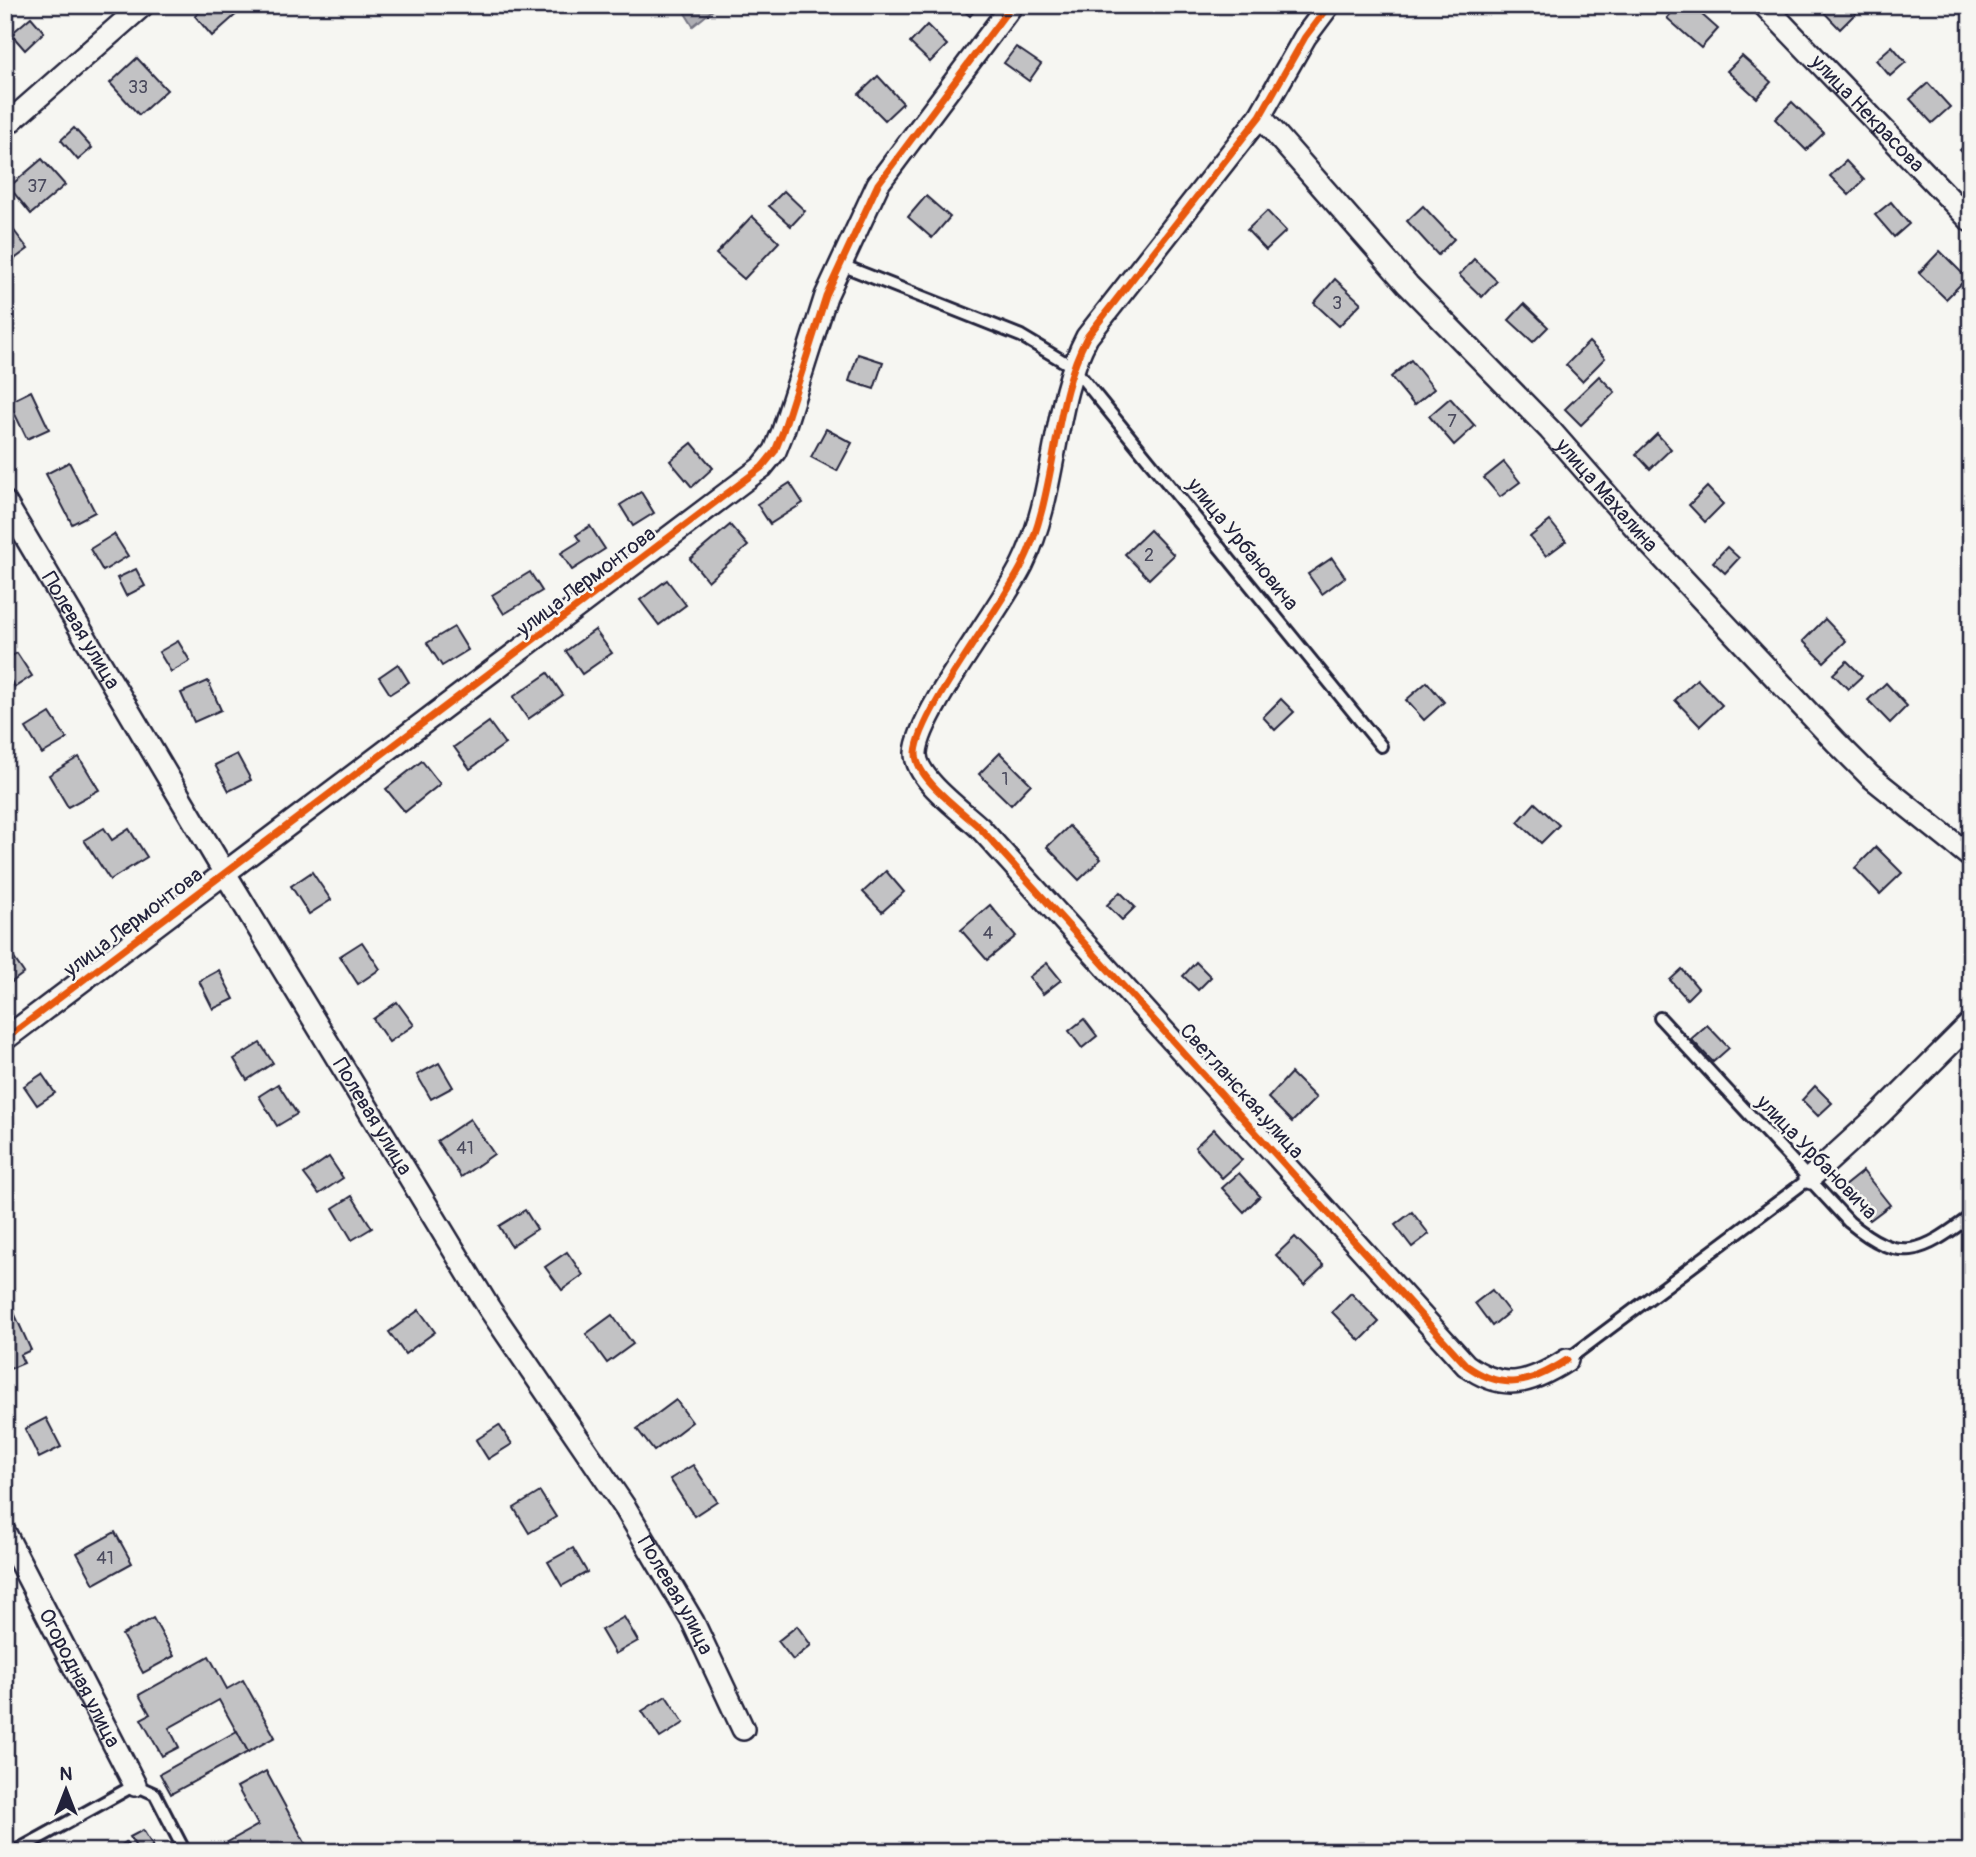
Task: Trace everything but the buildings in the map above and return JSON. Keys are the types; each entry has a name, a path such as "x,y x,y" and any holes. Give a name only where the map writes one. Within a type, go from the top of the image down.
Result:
{"street":[{"path":"5,126 143,5"},
{"name":"улица Лермонтова","path":"5,1039 226,875 762,467 775,451 839,264 878,184 1012,5"},
{"path":"1073,368 1087,337 1260,116 1305,37 1329,5"},
{"name":"улица Некрасова","path":"1764,5 1971,222"},
{"name":"улица Махалина","path":"1260,116 1408,285 1550,430 1649,543 1844,751 1909,809 1971,857"},
{"name":"Светланская улица","path":"1073,368 1045,497 1024,561 999,608 928,720 918,741 916,760 924,776 980,828 1466,1365 1486,1379 1506,1384 1528,1380 1567,1360"},
{"name":"Полевая улица","path":"5,502 226,875 489,1308 633,1520 693,1622 743,1729"},
{"path":"1810,1178 1879,1115 1971,1023"},
{"name":"Огородная улица","path":"5,1533 135,1785"}],"lane":[{"name":"улица Урбановича","path":"839,264 1021,336 1073,368 1381,746"},
{"name":"улица Урбановича","path":"1660,1018 1849,1222 1870,1239 1903,1250 1933,1244 1971,1216"},
{"path":"1567,1360 1810,1178"},
{"path":"15,1852 135,1785 155,1794 185,1852"}],"shaded area":[{"path":"680,5 719,5 693,26"}],"cycle path":[{"path":"5,1039 762,467 775,451 826,296 878,184 1012,5"},
{"path":"1329,5 1305,37 1260,116 1087,337 1067,390 1042,508 1023,563 945,687 920,735 916,753 918,763 931,783 980,828 1466,1365 1492,1379 1516,1382 1541,1375 1567,1360"}]}
